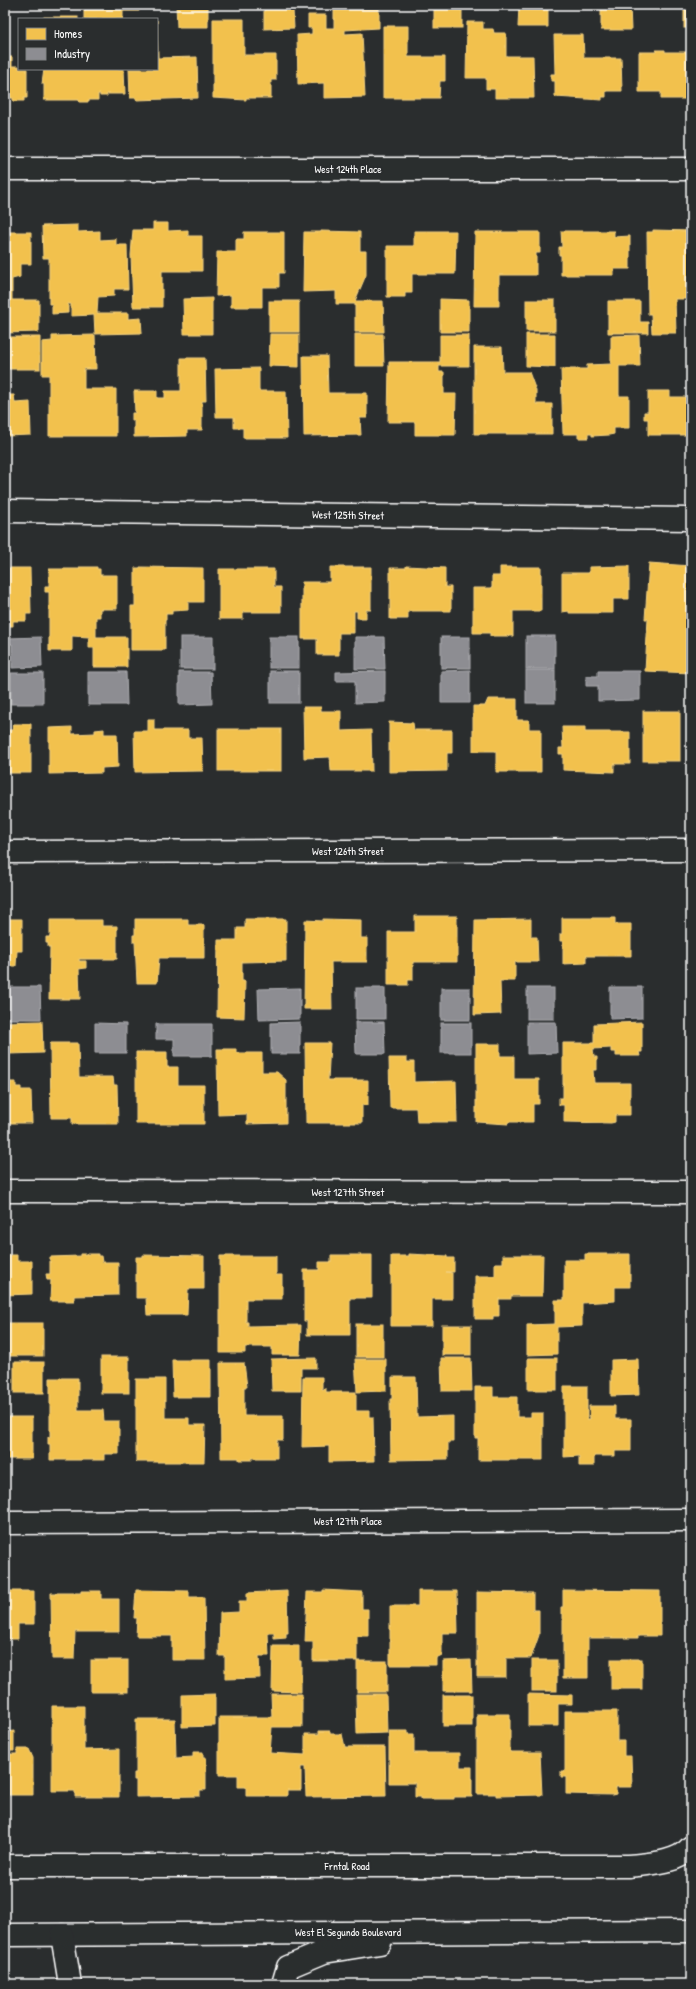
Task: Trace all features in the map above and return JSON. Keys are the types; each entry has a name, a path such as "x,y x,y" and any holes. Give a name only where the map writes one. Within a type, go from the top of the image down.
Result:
{"main road":[{"name":"West 124th Place","path":"5,169 691,168"},
{"name":"West 125th Street","path":"5,511 691,519"},
{"name":"West 126th Street","path":"5,852 691,850"},
{"name":"West 127th Street","path":"5,1191 691,1192"},
{"name":"West 127th Place","path":"5,1523 691,1520"},
{"name":"Frntal Road","path":"5,1866 629,1866 656,1863 689,1850"},
{"name":"West El Segundo Boulevard","path":"5,1935 691,1931"},
{"path":"283,1984 288,1967 324,1952 447,1932"},
{"path":"62,1935 70,1984"}],"building: Homes":[{"path":"84,5 139,5 139,11 123,11 123,18 84,18"},
{"path":"176,5 208,5 208,27 177,27"},
{"path":"264,5 302,5 302,9 293,10 294,28 264,29"},
{"path":"334,5 379,5 379,28 345,30 345,34 362,33 365,97 324,98 324,83 298,84 297,35 312,34 312,28 308,28 308,15 326,15 326,28 334,28"},
{"path":"434,5 462,5 462,28 434,28"},
{"path":"519,5 548,5 548,27 518,27"},
{"path":"601,5 630,5 631,30 601,30"},
{"path":"684,5 691,5 691,28 684,28"},
{"path":"44,17 78,17 78,18"},
{"path":"213,19 244,19 244,55 276,55 276,80 271,80 271,98 246,98 246,100 213,98"},
{"path":"467,22 483,22 483,29 493,29 494,33 506,33 506,56 533,56 534,98 495,98 495,89 486,89 486,78 466,78"},
{"path":"383,26 408,26 408,57 445,57 445,81 440,81 439,98 383,98"},
{"path":"554,35 583,35 584,58 621,58 622,91 606,91 606,97 602,97 602,100 555,97 555,81 551,81 551,74 555,74"},
{"path":"656,50 665,50 665,52 691,52 691,99 661,99 661,92 639,92 639,52 656,52"},
{"path":"5,57 12,57 12,66 18,66 18,70 27,70 27,98 24,98 24,101 13,101 13,98 5,98"},
{"path":"197,57 198,98 136,100 136,98 130,98 129,70 158,70 158,58"},
{"path":"44,70 124,70 125,94 107,94 107,96 100,96 100,94 98,94 98,100 89,100 89,102 79,102 79,100 44,100 44,84 42,84"},
{"path":"153,223 168,223 168,231 188,230 188,236 202,236 202,271 162,271 162,307 133,307 131,255 133,230 153,230"},
{"path":"78,225 78,232 100,231 100,240 116,239 116,245 127,245 128,289 114,289 114,296 98,297 97,313 128,313 128,319 141,318 142,333 95,334 94,315 71,316 71,304 68,304 68,313 52,314 52,304 49,304 49,258 43,258 42,226"},
{"path":"653,230 691,231 691,299 675,299 676,333 652,333 651,314 648,314 647,232 653,232"},
{"path":"414,231 456,231 455,274 412,274 412,293 405,293 405,297 387,297 387,246 414,246"},
{"path":"561,231 614,231 614,237 630,236 630,269 614,269 614,275 561,275 561,255 559,255 559,247 562,247"},
{"path":"5,232 31,232 31,264 20,264 20,277 12,279 12,300 39,300 39,332 5,333"},
{"path":"244,232 284,232 284,273 279,273 279,287 262,287 262,307 231,307 231,295 216,296 217,252 236,252 236,239 244,239"},
{"path":"304,232 360,232 360,251 366,251 366,275 355,301 383,301 384,332 355,332 355,304 336,304 336,291 303,292"},
{"path":"475,232 540,232 540,253 536,253 536,275 499,275 499,306 474,306"},
{"path":"212,298 212,334 184,334 183,299"},
{"path":"440,299 469,300 469,332 440,332"},
{"path":"526,300 555,300 555,331 526,331"},
{"path":"269,301 299,301 299,332 269,332"},
{"path":"608,301 640,301 640,322 648,322 648,333 608,333"},
{"path":"270,334 299,334 299,367 269,366"},
{"path":"355,334 383,334 384,366 355,366"},
{"path":"526,334 555,334 555,367 526,366"},
{"path":"95,335 96,369 84,369 84,389 116,389 116,436 49,436 49,375 42,375 42,342 52,341 52,336"},
{"path":"440,335 469,335 469,366 439,366 439,372 444,372 444,394 456,394 455,435 415,435 415,422 388,422 389,362 440,362"},
{"path":"639,335 640,366 619,366 619,396 629,396 629,428 614,428 614,434 609,435 592,436 592,434 588,434 588,438 578,438 578,434 563,434 561,369 587,369 587,365 611,364 611,336"},
{"path":"8,337 40,337 40,369 8,369"},
{"path":"474,347 502,347 503,372 529,372 536,391 536,404 552,404 552,434 474,434"},
{"path":"303,356 327,356 328,393 367,393 367,418 360,418 361,435 304,436"},
{"path":"181,358 205,358 206,401 202,401 202,430 187,430 187,436 134,437 134,420 132,420 132,413 135,413 134,391 157,391 157,398 165,398 165,391 181,391"},
{"path":"259,368 259,391 286,391 287,438 243,438 243,428 234,428 234,417 216,417 215,369"},
{"path":"648,391 670,391 670,397 691,397 691,435 648,435 648,419 644,419 644,412 648,412"},
{"path":"5,395 14,395 15,403 30,402 31,435 5,436"},
{"path":"649,563 691,566 691,673 645,671 648,619 645,619"},
{"path":"406,566 445,568 445,587 451,587 451,611 408,611 408,619 390,619 390,568 406,568"},
{"path":"629,566 629,599 613,599 613,613 562,612 562,573 589,573 589,567"},
{"path":"79,567 97,567 97,569 100,569 100,575 117,575 117,609 100,609 100,617 96,617 96,637 127,637 127,667 94,667 94,648 89,648 89,637 72,636 72,651 49,651 49,592 45,592 45,586 49,586 49,569 79,569"},
{"path":"330,567 371,567 371,610 366,610 366,618 357,618 357,611 354,611 354,633 339,633 339,655 317,655 317,639 302,639 302,582 330,582"},
{"path":"500,567 541,567 541,611 513,611 513,636 490,636 490,633 473,633 473,588 492,588 492,576 500,576"},
{"path":"5,568 30,568 31,614 26,614 26,621 13,621 13,626 5,626"},
{"path":"135,568 203,568 203,602 188,602 188,610 172,611 172,614 166,614 165,650 131,650 131,606 135,606"},
{"path":"219,569 274,569 274,587 281,587 281,612 243,612 243,619 219,619"},
{"path":"488,699 517,699 517,720 529,720 529,729 541,729 541,772 496,772 496,751 473,751 473,706 485,706"},
{"path":"303,707 321,707 321,711 341,711 341,731 371,730 372,771 331,771 330,757 304,758"},
{"path":"643,711 680,711 680,761 643,761"},
{"path":"148,719 154,719 154,730 188,730 188,738 202,738 203,771 135,772 134,731 148,731"},
{"path":"389,722 413,723 414,730 452,730 452,753 447,753 447,771 389,772"},
{"path":"13,724 31,724 31,773 5,773 5,730 13,730"},
{"path":"72,727 72,734 95,733 95,730 104,729 104,734 117,734 118,767 102,768 102,773 49,774 49,728"},
{"path":"562,727 585,727 585,732 630,732 630,764 614,764 614,772 563,770 563,754 559,754 559,748 563,748"},
{"path":"218,729 281,729 281,771 218,771"},
{"path":"415,916 457,916 457,962 413,962 413,980 408,980 408,985 388,985 388,932 415,932"},
{"path":"562,918 615,918 615,924 631,924 631,956 586,956 586,963 563,964 563,941 560,941 560,934 562,934"},
{"path":"5,919 22,919 22,951 17,951 16,966 5,966"},
{"path":"135,919 188,919 188,925 204,925 204,958 159,958 157,983 137,983 135,942 133,942 133,935 135,935"},
{"path":"245,919 286,919 286,961 242,962 242,981 245,981 244,1018 217,1017 218,940 237,940 237,928 245,928"},
{"path":"323,919 361,920 361,938 367,938 367,962 331,962 332,1009 304,1009 305,920 323,921"},
{"path":"531,919 531,937 537,937 538,962 515,962 515,981 500,981 501,1014 474,1015 475,920"},
{"path":"50,920 102,920 102,926 117,926 117,959 79,959 79,961 86,961 86,968 79,969 80,999 49,999 50,947 48,947 48,943 46,943 46,937 50,937"},
{"path":"42,1021 43,1053 9,1054 9,1045 5,1045 5,1022"},
{"path":"642,1022 642,1052 639,1052 640,1056 616,1056 616,1052 611,1052 611,1048 593,1049 594,1057 597,1057 597,1070 593,1070 594,1083 630,1083 630,1115 615,1115 615,1122 611,1123 564,1122 564,1105 559,1105 559,1098 563,1098 563,1043 594,1043 594,1024"},
{"path":"50,1043 78,1043 79,1077 113,1077 114,1085 117,1085 118,1124 72,1124 72,1118 51,1118"},
{"path":"305,1043 330,1043 328,1080 368,1080 368,1105 362,1105 362,1123 306,1123"},
{"path":"476,1044 500,1044 500,1056 514,1056 514,1079 539,1079 539,1104 533,1104 533,1122 508,1122 508,1124 476,1122"},
{"path":"217,1049 236,1049 236,1053 262,1053 262,1072 277,1072 286,1080 286,1123 247,1124 247,1114 218,1115"},
{"path":"136,1052 167,1052 167,1067 178,1067 178,1085 204,1085 204,1124 136,1124"},
{"path":"389,1058 407,1058 407,1062 414,1062 414,1082 456,1081 457,1122 417,1122 416,1108 390,1108"},
{"path":"5,1082 16,1082 16,1087 21,1087 21,1090 31,1090 32,1123 5,1123"},
{"path":"80,1254 98,1254 98,1256 101,1256 102,1262 118,1262 118,1295 74,1296 74,1301 50,1301 51,1280 47,1280 46,1274 50,1274 50,1257 80,1256"},
{"path":"409,1254 447,1256 447,1258 454,1258 454,1272 446,1272 452,1273 452,1299 432,1299 432,1326 391,1326 391,1256 409,1256"},
{"path":"585,1254 630,1254 630,1287 615,1287 615,1301 582,1303 582,1326 557,1327 557,1354 527,1355 527,1325 555,1324 555,1300 564,1300 564,1260 585,1260"},
{"path":"5,1255 17,1255 17,1261 32,1261 32,1294 5,1295"},
{"path":"143,1255 204,1256 204,1289 188,1289 187,1315 147,1315 146,1298 136,1298 136,1257 143,1257"},
{"path":"331,1255 372,1255 372,1298 350,1298 350,1335 307,1335 307,1321 304,1321 304,1270 319,1270 319,1262 331,1262"},
{"path":"503,1255 543,1255 542,1296 511,1296 511,1299 499,1299 499,1316 493,1316 493,1319 475,1319 475,1276 495,1276 495,1263 503,1263"},
{"path":"220,1256 276,1256 276,1275 282,1275 282,1299 246,1299 246,1322 248,1322 248,1326 301,1325 300,1355 272,1355 272,1347 245,1347 245,1353 220,1353"},
{"path":"8,1323 43,1323 43,1356 8,1356"},
{"path":"356,1324 383,1324 383,1357 356,1357"},
{"path":"442,1325 471,1325 471,1355 442,1355"},
{"path":"101,1357 129,1357 129,1393 101,1393"},
{"path":"316,1358 316,1368 301,1368 301,1391 272,1391 271,1359"},
{"path":"441,1358 471,1358 472,1391 442,1391"},
{"path":"528,1358 557,1358 557,1390 528,1390"},
{"path":"355,1359 386,1359 386,1391 357,1392"},
{"path":"638,1359 639,1395 611,1396 611,1360"},
{"path":"172,1360 211,1360 211,1397 173,1397"},
{"path":"14,1362 44,1362 44,1393 14,1393"},
{"path":"220,1363 244,1363 247,1387 244,1387 244,1416 283,1416 283,1440 277,1440 277,1458 252,1458 252,1460 239,1460 239,1458 221,1458"},
{"path":"303,1377 322,1377 322,1389 326,1389 326,1392 356,1392 356,1411 369,1411 369,1417 373,1417 374,1461 329,1462 329,1446 302,1447"},
{"path":"392,1377 416,1377 417,1417 453,1416 453,1442 448,1442 448,1459 391,1460 390,1399 392,1399"},
{"path":"50,1378 78,1378 78,1410 103,1410 104,1421 119,1421 119,1454 104,1454 104,1460 50,1460 50,1444 48,1444 48,1437 50,1437"},
{"path":"136,1379 165,1379 165,1418 189,1418 189,1425 205,1425 204,1462 136,1462"},
{"path":"564,1386 587,1386 587,1419 590,1419 589,1406 615,1406 615,1419 631,1419 631,1451 615,1451 615,1456 594,1456 594,1466 579,1466 579,1456 564,1457"},
{"path":"475,1387 493,1387 493,1397 517,1397 517,1417 531,1417 531,1413 543,1413 543,1460 478,1460 478,1438 475,1438"},
{"path":"5,1417 32,1417 32,1459 5,1459"},
{"path":"136,1590 189,1591 189,1597 204,1597 205,1660 172,1660 172,1636 136,1636 137,1618 134,1618"},
{"path":"323,1590 362,1592 362,1609 368,1609 368,1636 357,1636 357,1661 313,1661 313,1642 305,1642 307,1592 323,1592"},
{"path":"563,1590 660,1591 660,1636 638,1636 638,1638 588,1638 588,1678 563,1678 563,1614 561,1614 561,1607 563,1607"},
{"path":"5,1591 34,1591 34,1624 18,1624 18,1639 5,1639"},
{"path":"81,1591 101,1591 101,1599 119,1599 119,1632 75,1632 74,1659 52,1659 51,1593 81,1593"},
{"path":"287,1591 288,1633 286,1633 286,1638 274,1639 274,1633 268,1633 269,1656 259,1656 260,1678 225,1679 225,1656 219,1656 220,1613 239,1612 239,1601 247,1601 247,1593"},
{"path":"418,1591 457,1591 458,1633 442,1633 442,1655 436,1658 436,1665 390,1665 390,1606 418,1606"},
{"path":"477,1592 533,1593 533,1610 539,1610 539,1635 531,1658 506,1658 506,1677 477,1677"},
{"path":"273,1646 299,1646 299,1661 301,1661 301,1692 272,1691"},
{"path":"611,1659 642,1659 642,1689 611,1689"},
{"path":"91,1660 128,1660 128,1692 91,1692"},
{"path":"471,1660 472,1691 443,1691 443,1661"},
{"path":"532,1660 557,1660 557,1691 532,1691"},
{"path":"357,1661 387,1661 387,1692 357,1692"},
{"path":"215,1694 215,1726 182,1727 182,1695"},
{"path":"271,1694 302,1694 302,1727 272,1727 270,1753 305,1755 305,1734 319,1734 319,1731 330,1731 330,1734 342,1734 345,1747 385,1747 386,1796 306,1797 305,1767 301,1767 301,1790 287,1790 287,1796 246,1796 246,1787 238,1787 238,1775 219,1775 219,1717 272,1717"},
{"path":"356,1694 386,1694 387,1733 357,1734"},
{"path":"528,1694 572,1695 572,1704 558,1704 558,1726 528,1726"},
{"path":"443,1695 472,1695 472,1726 443,1726"},
{"path":"52,1706 84,1706 84,1750 119,1749 119,1797 75,1797 75,1791 52,1791"},
{"path":"565,1711 617,1711 617,1741 624,1741 624,1756 631,1756 632,1787 616,1787 616,1794 612,1795 566,1794 566,1777 561,1777 561,1771 565,1771"},
{"path":"477,1714 510,1714 510,1752 540,1752 542,1795 496,1796 496,1794 477,1794"},
{"path":"136,1719 175,1719 176,1758 193,1757 193,1752 203,1752 203,1757 206,1757 206,1790 200,1790 200,1796 136,1797 136,1780 134,1780 134,1773 136,1773"},
{"path":"14,1731 14,1751 5,1751 5,1732"},
{"path":"389,1731 408,1731 408,1734 414,1734 414,1753 460,1753 460,1767 472,1767 472,1797 454,1797 454,1799 421,1799 421,1797 415,1797 415,1783 389,1783"},
{"path":"17,1749 29,1749 33,1758 33,1795 5,1795 5,1754 17,1754"}],"building: Industry":[{"path":"526,636 555,636 555,669 526,669"},
{"path":"41,637 42,667 12,668 12,644 8,644 8,638"},
{"path":"180,637 213,637 213,669 180,669"},
{"path":"269,637 299,637 299,668 269,668"},
{"path":"355,637 384,637 385,669 355,669"},
{"path":"441,637 470,637 470,668 441,668"},
{"path":"470,670 470,703 441,703 441,671"},
{"path":"526,670 555,670 555,703 526,703"},
{"path":"270,671 299,671 299,703 270,703"},
{"path":"385,671 385,702 355,703 355,681 336,681 336,672"},
{"path":"598,671 640,671 640,700 598,701 598,686 586,686 586,676 598,676"},
{"path":"88,672 126,672 127,705 88,705"},
{"path":"179,672 211,672 212,704 179,705"},
{"path":"11,673 43,673 43,704 11,704"},
{"path":"5,987 40,987 41,1019 5,1019"},
{"path":"610,987 642,987 642,1018 610,1019"},
{"path":"300,988 300,1019 259,1020 258,989"},
{"path":"356,988 385,988 385,1019 356,1019"},
{"path":"441,988 470,988 470,1020 441,1020"},
{"path":"527,988 554,988 554,1019 527,1019"},
{"path":"300,1022 300,1054 271,1054 271,1023"},
{"path":"355,1022 384,1022 385,1054 356,1054"},
{"path":"527,1022 556,1022 557,1053 527,1054"},
{"path":"95,1023 126,1024 126,1053 95,1053"},
{"path":"441,1023 471,1023 471,1053 441,1053"},
{"path":"156,1024 212,1024 212,1056 174,1056 174,1039 156,1039"}]}
